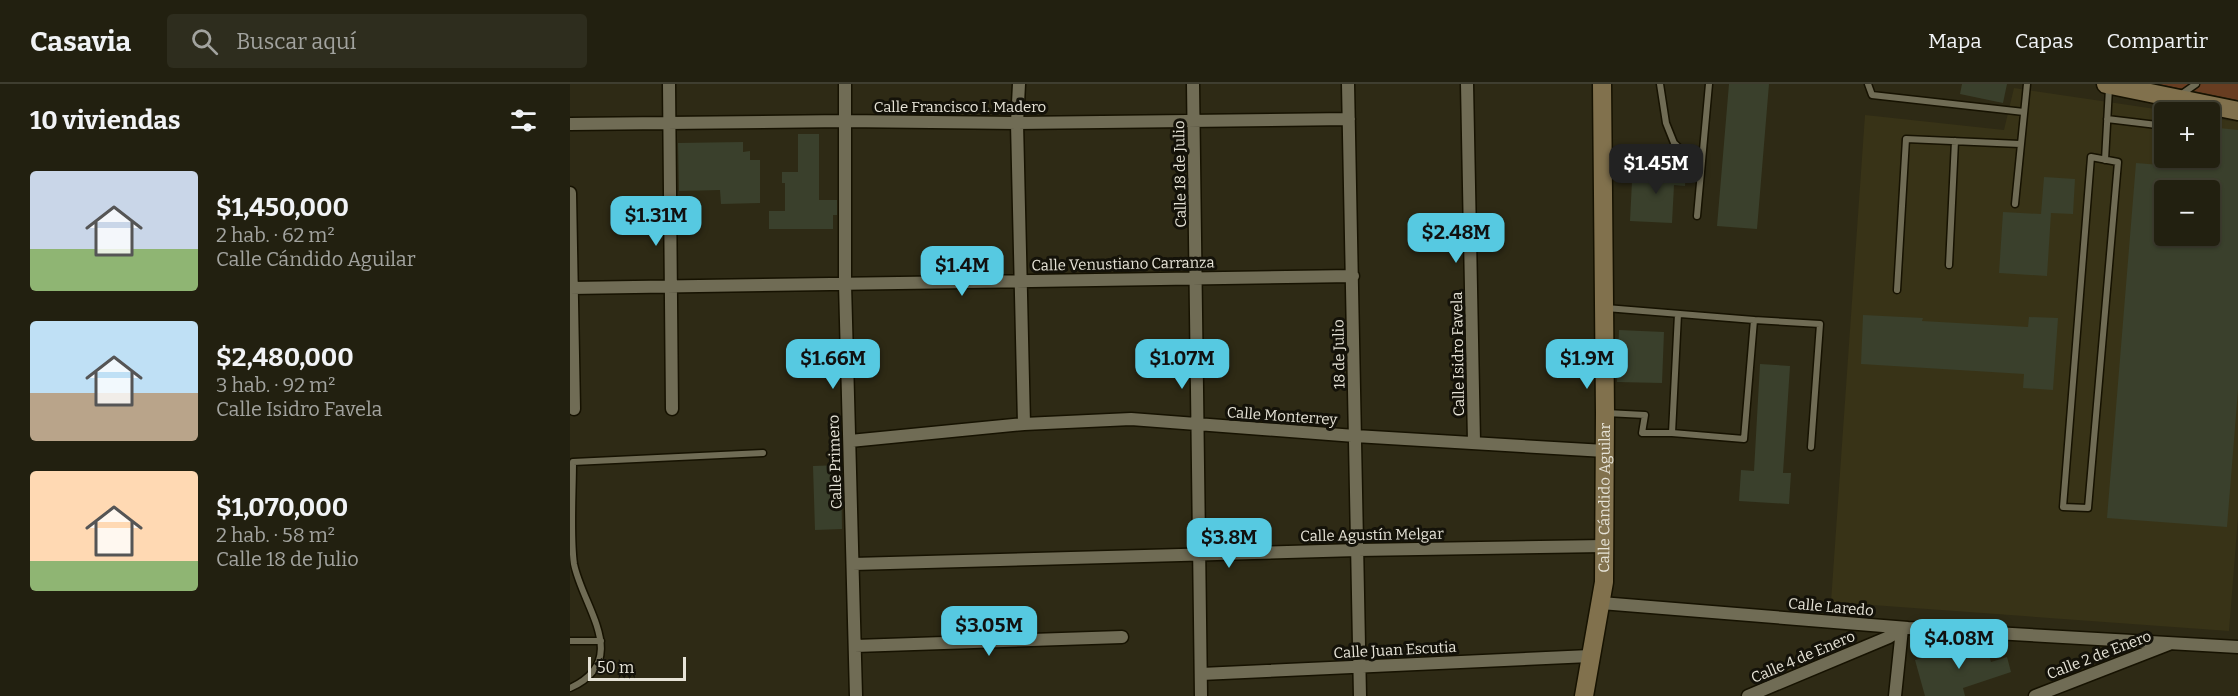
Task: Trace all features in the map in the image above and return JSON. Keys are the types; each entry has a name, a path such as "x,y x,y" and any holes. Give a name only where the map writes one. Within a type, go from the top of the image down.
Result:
{"street":[{"path":"669,84 672,409"},
{"name":"Calle Primero","path":"845,84 845,284 856,696"},
{"path":"1019,84 1017,123 1024,424"},
{"name":"Calle 18 de Julio","path":"1193,84 1201,696"},
{"name":"18 de Julio","path":"1348,84 1360,696"},
{"name":"Calle Isidro Favela","path":"1467,84 1474,442"},
{"name":"Calle Cándido Aguilar","path":"1584,696 1601,603 1604,546 1602,84"},
{"path":"2107,84 2238,111"},
{"name":"Calle Francisco I. Madero","path":"570,124 845,121 1194,122 1349,119"},
{"path":"570,193 574,409"},
{"name":"Calle Venustiano Carranza","path":"571,288 1353,276"},
{"name":"Calle Monterrey","path":"850,441 1024,424 1131,418 1355,436 1605,451"},
{"name":"Calle Agustín Melgar","path":"853,564 1358,550 1604,546"},
{"name":"Calle Laredo","path":"1601,603 1905,628 2238,646"},
{"path":"1895,696 1905,628"},
{"name":"Calle 4 de Enero","path":"1748,696 1889,637 1905,628"},
{"path":"855,646 1122,638"},
{"name":"Calle 2 de Enero","path":"2035,696 2173,642"},
{"name":"Calle Juan Escutia","path":"1201,674 1590,656"}],"lane":[{"path":"1660,84 1666,123 1674,143 1700,168"},
{"path":"1697,216 1709,84"},
{"path":"1868,84 1872,95 2024,112"},
{"path":"2015,204 2027,84"},
{"path":"2105,160 2107,84"},
{"path":"2176,98 2196,84"},
{"path":"2107,119 2154,125"},
{"path":"1898,290 1906,139 2020,144"},
{"path":"1949,265 1956,141"},
{"path":"2091,157 2105,160 2118,162 2088,508 2063,507 2091,157"},
{"path":"1604,308 1820,324 1811,447"},
{"path":"1672,433 1678,314"},
{"path":"1605,413 1644,415 1642,433 1744,439 1754,320"},
{"path":"572,696 571,688 587,679 597,667 601,641 597,622 581,589 574,562 571,519 573,462 763,453"},
{"path":"570,641 601,641"}],"shaded area":[{"path":"2159,84 2238,84 2238,100"},
{"path":"2014,88 2154,109 2154,168 2220,168 2220,119 2238,122 2238,517 2229,631 1831,602 1865,115 2004,130"}],"building":[{"path":"1729,84 1769,84 1757,229 1717,226"},
{"path":"1962,84 2007,84 2003,103 1960,94"},
{"path":"2220,128 2238,130 2238,390 2227,527 2107,518 2136,163 2154,164 2154,168 2220,168"},
{"path":"798,134 819,134 819,200 837,200 837,215 833,215 833,229 769,229 769,211 785,211 785,183 782,183 782,172 798,172"},
{"path":"743,142 743,152 750,151 750,160 760,160 760,203 721,204 720,190 679,191 678,143"},
{"path":"1646,166 1686,168 1685,186 1674,185 1672,223 1630,221 1632,181 1645,182"},
{"path":"2044,177 2075,179 2073,214 2051,213 2047,276 1999,273 2003,212 2041,214"},
{"path":"1863,315 2028,327 2029,317 2058,318 2053,390 2023,388 2024,374 1861,364"},
{"path":"1619,330 1664,332 1662,383 1617,382"},
{"path":"1760,364 1790,366 1783,473 1791,473 1789,504 1739,501 1741,470 1754,471"},
{"path":"841,465 842,529 815,530 813,466"},
{"path":"1985,641 1991,662 2007,657 2011,672 1963,688 1965,696 1925,696 1915,660"}]}
